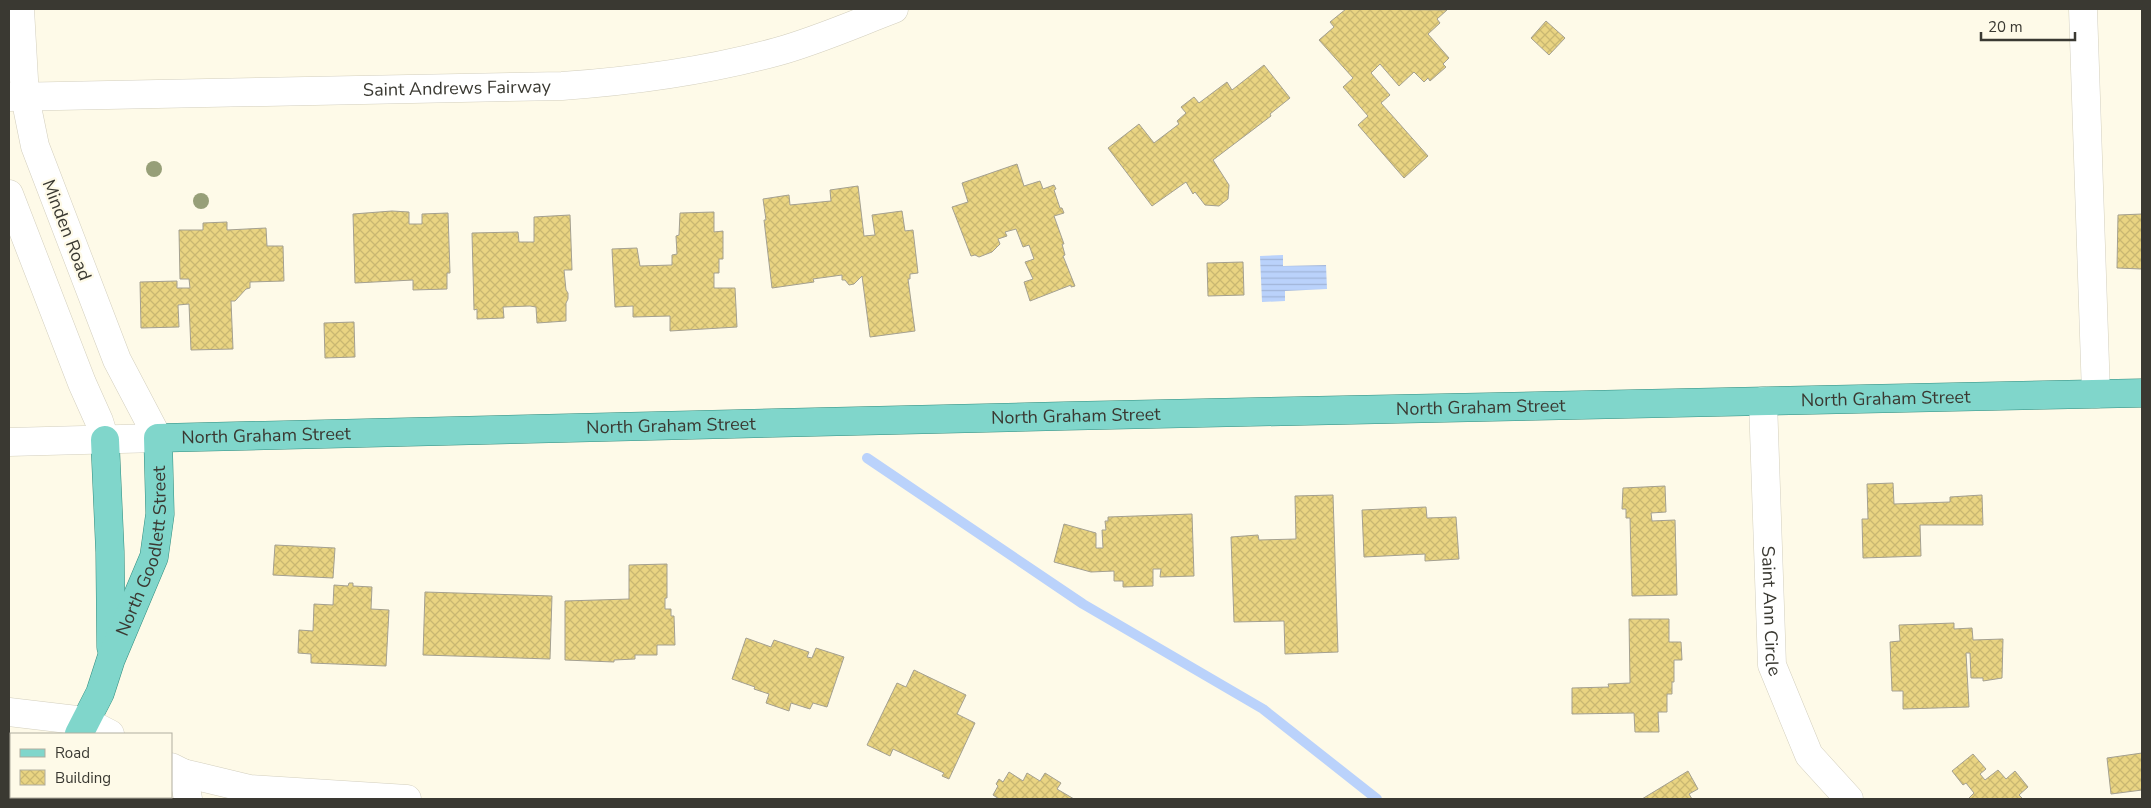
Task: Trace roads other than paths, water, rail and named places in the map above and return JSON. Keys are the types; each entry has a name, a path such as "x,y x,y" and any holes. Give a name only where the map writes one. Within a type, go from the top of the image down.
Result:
{"main road":[{"name":"North Graham Street","path":"158,438 2142,393"},
{"name":"North Goodlett Street","path":"82,728 100,693 111,658 154,557 160,514 158,438"},
{"name":"North Goodlett Street","path":"105,440 110,552 111,658"}],"street":[{"name":"Minden Road","path":"20,9 17,97 117,360 158,438"},
{"name":"Saint Andrews Fairway","path":"17,97 552,86 612,82 659,76 777,52 894,9"},
{"path":"2083,9 2096,394"},
{"path":"9,194 105,440"},
{"name":"Saint Ann Circle","path":"1763,401 1772,665 1809,755 1849,799"},
{"name":"North Graham Street","path":"9,442 158,438"},
{"path":"9,712 105,733"},
{"path":"181,780 250,790 408,799"}],"water":[{"path":"1283,255 1283,266 1326,265 1327,289 1285,291 1285,301 1262,302 1260,256"}],"waterway":[{"path":"867,458 1083,604 1263,709 1377,799"}]}
